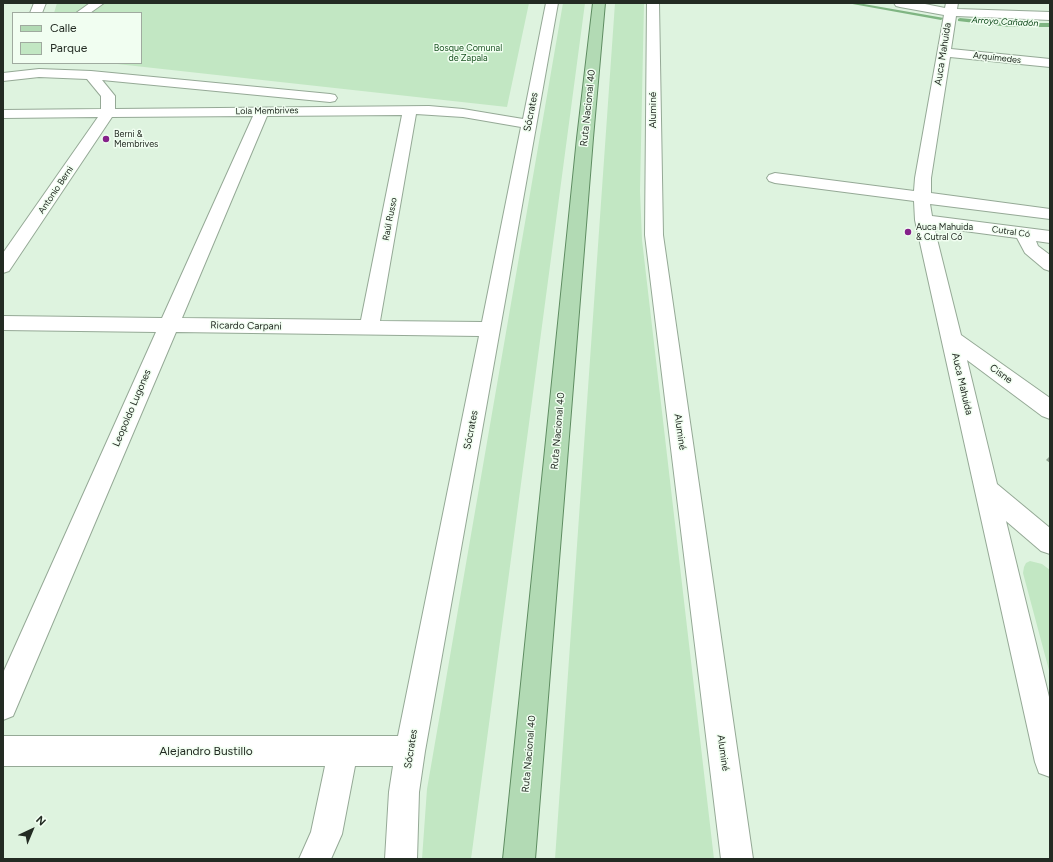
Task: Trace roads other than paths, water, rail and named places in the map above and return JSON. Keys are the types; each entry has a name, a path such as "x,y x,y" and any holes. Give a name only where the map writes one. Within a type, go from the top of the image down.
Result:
{"main road":[{"name":"Ruta Nacional 40","path":"520,859 584,146 599,3"}],"street":[{"path":"84,12 98,3"},
{"name":"Sócrates","path":"401,859 404,792 410,751 552,3"},
{"name":"Aluminé","path":"653,3 654,235 737,859"},
{"path":"900,3 1050,16"},
{"name":"Auca Mahuida","path":"951,8 923,178 923,208 951,338 1050,762"},
{"name":"Arquímedes","path":"944,52 1050,63"},
{"path":"5,70 91,75 330,98 375,105 392,110"},
{"path":"91,75 108,96 108,113"},
{"name":"Lola Membrives","path":"3,114 410,110 457,112 529,124"},
{"name":"Raúl Russo","path":"369,328 410,110"},
{"name":"Leopoldo Lugones","path":"3,706 262,111"},
{"name":"Antonio Berni","path":"3,267 108,113"},
{"path":"775,178 923,208 1050,214"},
{"name":"Cutral Có","path":"923,208 1024,233 1050,237"},
{"path":"1024,233 1031,249 1050,265"},
{"name":"Ricardo Carpani","path":"3,323 490,330"},
{"name":"Cisne","path":"951,338 1050,410"},
{"path":"987,490 1050,543"},
{"name":"Alejandro Bustillo","path":"3,751 410,751"},
{"path":"315,859 326,834 343,751"}],"waterway":[{"name":"Arroyo Cañadón","path":"849,3 941,18"},
{"name":"Arroyo Cañadón","path":"960,20 1010,25 1050,25"}],"place":[{"name":"Berni & Membrives","path":"106,139"},
{"name":"Auca Mahuida & Cutral Có","path":"908,232"}],"park label":[{"name":"Bosque Comunal de Zapala","path":"468,54"}]}
